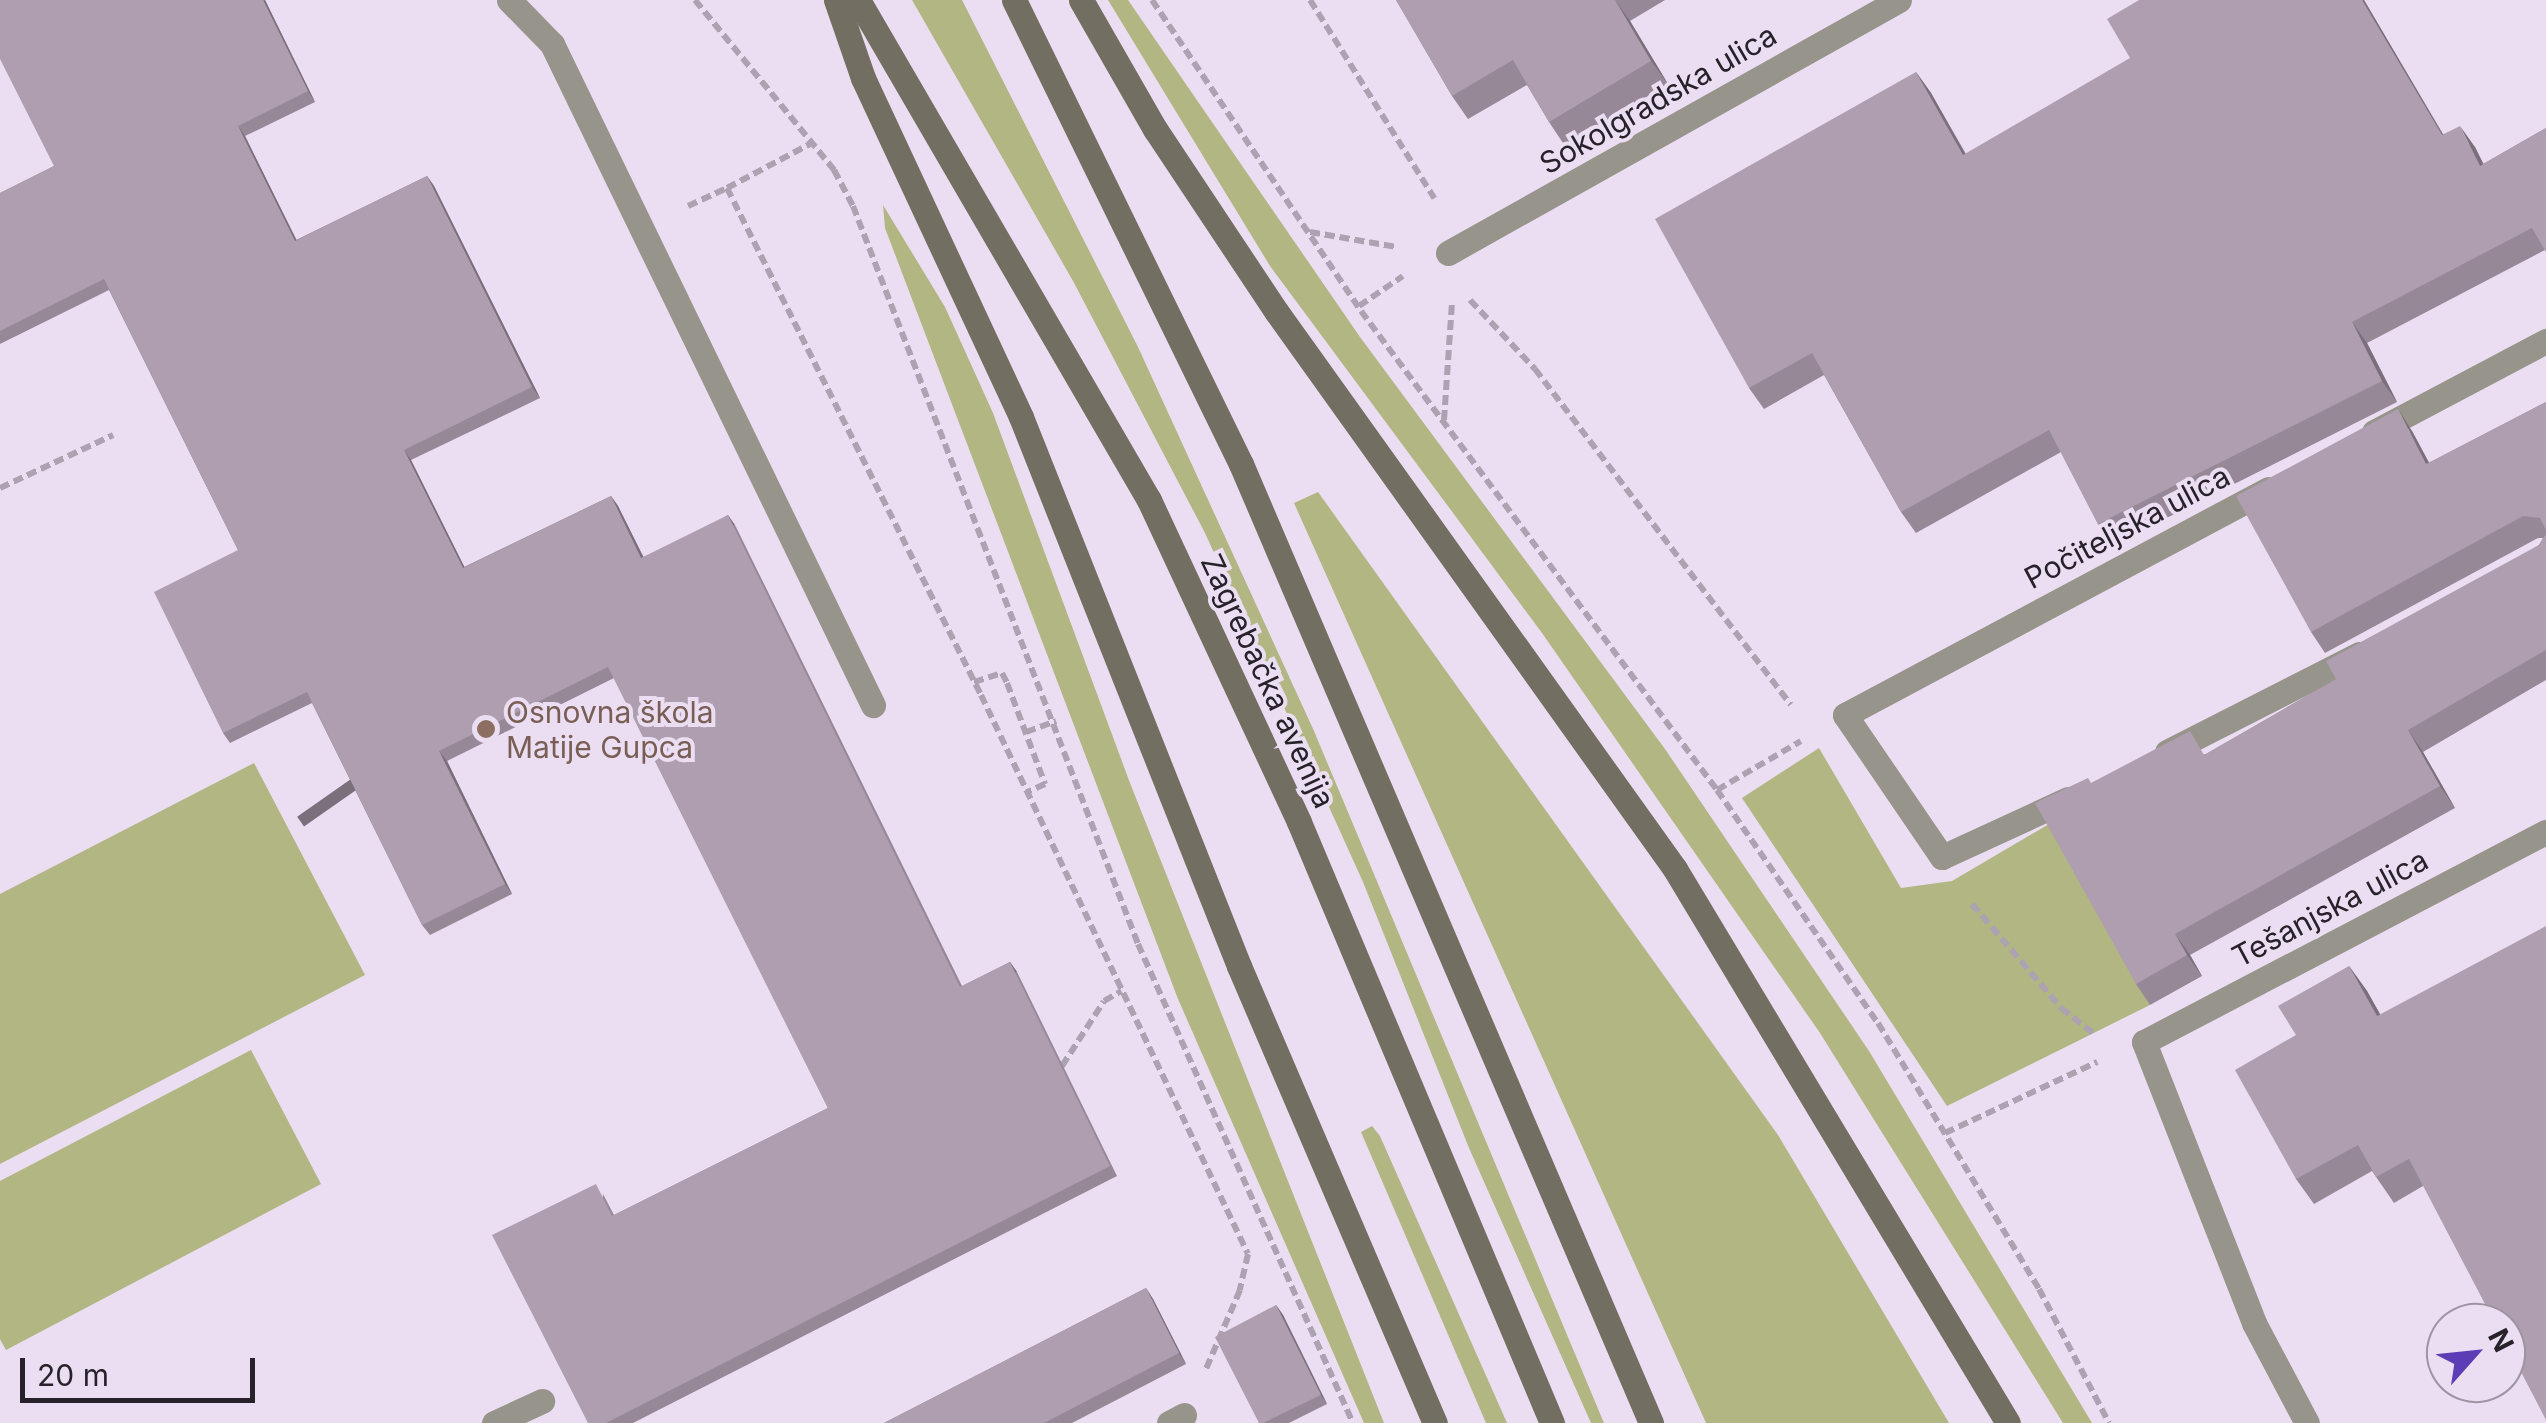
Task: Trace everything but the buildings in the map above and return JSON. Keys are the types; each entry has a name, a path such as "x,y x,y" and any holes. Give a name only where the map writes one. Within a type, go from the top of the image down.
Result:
{"main road":[{"path":"836,0 864,78 1021,416 1239,966 1435,1423"},
{"name":"Zagrebačka avenija","path":"858,0 1062,340 1149,500 1298,822 1552,1423"},
{"name":"Zagrebačka avenija","path":"1014,0 1241,464 1651,1423"},
{"path":"1080,0 1156,129 1276,311 1675,869 2008,1423"}],"street":[{"path":"509,0 552,44 873,705"},
{"name":"Sokolgradska ulica","path":"1456,250 1899,0"},
{"path":"2353,444 2546,340"},
{"name":"Počiteljska ulica","path":"1845,715 2301,472"},
{"path":"2134,768 2388,638"},
{"path":"1845,715 1942,856 2084,792"},
{"name":"Tešanjska ulica","path":"2307,1423 2254,1323 2160,1096 2144,1042 2546,832"},
{"path":"494,1423 542,1401"}],"path":[{"path":"696,0 854,206 1056,721 1138,944 1353,1423"},
{"path":"1152,0 1359,306 1717,790 1878,1023 2039,1288 2109,1423"},
{"path":"1310,0 1456,250 1452,366 1444,420"},
{"path":"642,229 810,144"},
{"path":"727,188 974,682 1248,1254 1229,1321 1176,1419"},
{"path":"1309,232 1456,250"},
{"path":"1452,280 1535,369 1812,734"},
{"path":"1359,306 1375,295"},
{"path":"0,488 113,435"},
{"path":"974,682 1002,673 1045,784 1027,792"},
{"path":"1717,790 1845,715"},
{"path":"1026,732 1056,721"},
{"path":"1942,856 1995,934 2061,1008 2104,1042"},
{"path":"1062,1066 1104,1001 1121,991"},
{"path":"1945,1133 2036,1086"}],"green space":[{"path":"912,0 962,0 1138,347 1314,731 1604,1423 1591,1423 1469,1148 1363,882 1205,533 1073,281"},
{"path":"1108,0 1128,0 1360,337 1665,749 1869,1051 2092,1423 2063,1423 1820,1033 1542,633 1270,266"},
{"path":"883,205 945,307 993,413 1130,783 1384,1423 1364,1423 1178,999 885,228"},
{"path":"1318,492 1778,1135 1949,1423 1706,1423 1294,503"},
{"path":"1819,748 1901,888 1952,881 2049,824 2150,1005 1947,1106 1742,798"},
{"path":"254,763 365,975 0,1164 0,894"},
{"path":"251,1050 321,1184 6,1350 0,1339 0,1181"},
{"path":"1372,1126 1380,1136 1507,1423 1486,1423 1361,1132"}],"place":[{"name":"Osnovna škola Matije Gupca","path":"486,729"}]}
